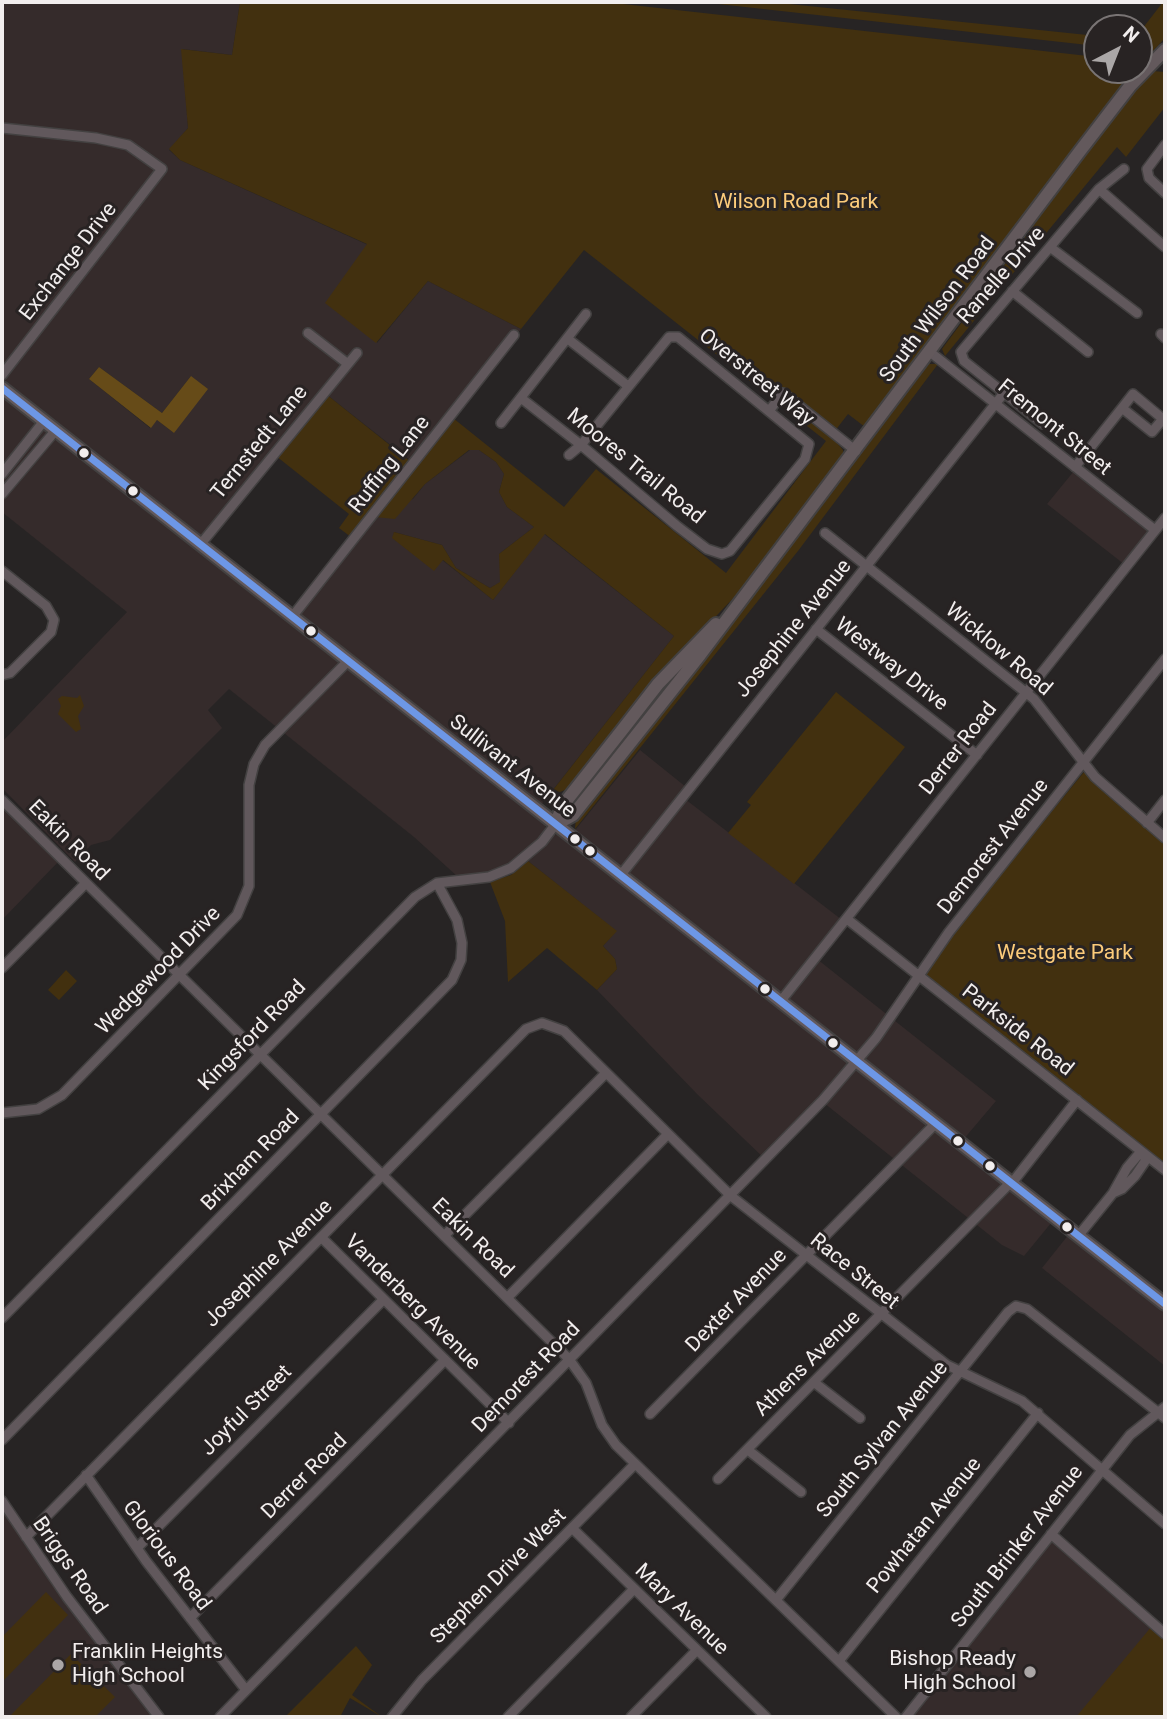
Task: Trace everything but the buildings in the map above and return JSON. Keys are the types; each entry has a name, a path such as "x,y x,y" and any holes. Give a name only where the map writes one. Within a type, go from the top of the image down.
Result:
{"main road":[{"name":"South Wilson Road","path":"555,825 563,805 659,684 744,596 1130,86 1165,50"},
{"name":"Sullivant Avenue","path":"2,388 1165,1304"}],"street":[{"name":"Exchange Drive","path":"2,128 96,138 128,145 162,169 2,375"},
{"path":"1165,145 1147,169 1149,178 1165,193"},
{"name":"Ranelle Drive","path":"1004,393 962,359 961,352 1099,190 1124,169"},
{"path":"1099,190 1165,247"},
{"path":"1050,247 1137,313"},
{"path":"1012,291 1088,352"},
{"path":"501,423 586,314"},
{"path":"307,333 348,364"},
{"name":"Ruffing Lane","path":"292,617 514,335"},
{"name":"Overstreet Way","path":"569,455 582,445 662,345 670,337 678,337 809,444 804,459 730,551"},
{"path":"568,339 628,386"},
{"name":"Fremont Street","path":"930,352 1155,530"},
{"name":"Ternstedt Lane","path":"200,545 357,353"},
{"path":"769,411 783,393 856,451"},
{"path":"996,404 1004,393 1043,424"},
{"path":"1075,467 1133,394 1163,419 1152,432 1122,408"},
{"name":"Moores Trail Road","path":"521,398 707,549 722,554 730,551"},
{"name":"Josephine Avenue","path":"620,876 996,404"},
{"path":"2,474 44,421"},
{"path":"2,494 56,430"},
{"name":"Derrer Road","path":"780,1002 1165,518"},
{"name":"Wicklow Road","path":"825,533 1027,692 1083,763 1165,838"},
{"path":"2,571 46,606 54,620 51,632 16,668 3,676"},
{"name":"Westway Drive","path":"816,629 977,755"},
{"name":"Demorest Avenue","path":"858,1061 949,932 1165,659"},
{"name":"Wedgewood Drive","path":"2,1113 38,1109 57,1099 230,924 245,900 250,873 249,785 258,756 348,661"},
{"name":"Eakin Road","path":"2,800 569,1359 586,1383 608,1434 635,1464 896,1717"},
{"path":"1147,823 1165,800"},
{"path":"437,883 489,877 512,868 542,842 555,825"},
{"path":"2,968 86,883"},
{"name":"Kingsford Road","path":"2,1318 404,908 437,883"},
{"name":"Brixham Road","path":"2,1440 452,980 461,960 462,943 457,920 437,883"},
{"name":"Parkside Road","path":"847,919 1165,1170"},
{"name":"Josephine Avenue","path":"26,1537 526,1029 542,1023"},
{"name":"Race Street","path":"542,1023 564,1031 731,1196 880,1315 959,1373 1022,1401 1038,1413 1165,1524"},
{"name":"Demorest Road","path":"220,1717 731,1196 858,1061"},
{"path":"444,1236 606,1073"},
{"name":"Athens Avenue","path":"718,1479 1011,1182 1077,1100"},
{"name":"Dexter Avenue","path":"650,1414 936,1123"},
{"path":"507,1298 668,1134"},
{"path":"1079,1235 1113,1193 1122,1189 1135,1176 1146,1160 1146,1155"},
{"name":"Vanderberg Avenue","path":"321,1237 509,1423"},
{"name":"Joyful Street","path":"137,1548 383,1300"},
{"name":"South Sylvan Avenue","path":"776,1600 1008,1312 1020,1306 1163,1412"},
{"name":"Derrer Road","path":"190,1618 445,1360"},
{"path":"815,1382 860,1418"},
{"name":"South Brinker Avenue","path":"906,1717 1130,1434 1163,1412"},
{"name":"Powhatan Avenue","path":"839,1661 1038,1413"},
{"path":"748,1450 801,1492"},
{"name":"Stephen Drive West","path":"392,1717 422,1680 635,1464"},
{"name":"Glorious Road","path":"86,1475 137,1548 246,1690"},
{"name":"Briggs Road","path":"2,1501 68,1597 159,1717"},
{"name":"Mary Avenue","path":"572,1528 766,1717"},
{"path":"1051,1534 1165,1633"},
{"path":"508,1717 634,1589"},
{"path":"631,1717 697,1650"}],"shaded area":[{"path":"2,2 240,2 232,55 182,49 188,128 169,150 180,160 368,245 377,343 428,281 521,329 416,465 326,394 208,542 294,609 371,514 413,499 425,484 470,450 479,450 496,462 504,474 499,492 507,507 534,527 499,554 501,582 490,588 456,568 442,545 394,532 393,538 434,570 442,560 493,600 544,534 674,636 541,805 546,830 523,854 504,867 487,874 458,877 414,837 229,689 208,710 222,728 110,840 91,845 75,862 2,788 2,742 127,612 2,512","holes":["99,367 162,413 191,376 174,433 157,420 150,428 89,379"]},
{"path":"99,367 162,413 191,376 208,389 174,433 157,420 151,428 89,379"},
{"path":"1074,471 1155,535 1129,568 1047,504"},
{"path":"640,750 691,791 685,799 846,923 817,959 996,1101 963,1140 1056,1217 1024,1256 1002,1245 824,1103 766,1160 697,1094 597,990 617,969 615,959 603,946 616,931 528,861 552,836 576,829"},
{"path":"2,805 59,861 2,920"},
{"path":"1073,1229 1165,1303 1165,1366 1042,1268"},
{"name":"Franklin Heights High School","path":"2,1508 30,1551 153,1717 2,1717"},
{"name":"Bishop Ready High School","path":"1050,1541 1056,1541 1152,1626 1165,1717 910,1717"}],"green space":[{"name":"Wilson Road Park","path":"240,2 605,2 1083,55 1083,84 1124,84 865,427 848,414 831,436 843,450 843,458 742,589 655,680 572,787 560,792 553,790 674,636 545,534 493,600 443,560 434,571 392,538 394,532 442,545 456,568 490,588 500,582 499,554 534,527 507,507 499,492 504,474 496,462 479,450 469,450 425,484 395,519 375,517 453,418 564,507 596,469 726,573 826,441 584,250 521,329 428,281 376,343 325,303 367,244 180,160 169,149 188,128 181,49 232,55"},
{"path":"700,2 770,2 1083,35 1083,44"},
{"path":"1163,2 1165,38 1153,51 1153,15"},
{"path":"1153,71 1165,72 1165,107 1126,157 1117,147 945,356 942,349 1141,84 1153,84"},
{"path":"929,364 938,364 798,551 575,829 576,817 822,506"},
{"path":"326,394 411,462 351,537 339,528 349,514 276,456"},
{"path":"836,692 905,747 794,884 728,833 751,805 747,802"},
{"path":"80,695 84,706 78,716 81,729 76,732 58,714 61,706 58,699 62,696 77,698"},
{"name":"Westgate Park","path":"1084,772 1165,841 1165,1165 925,974 977,903"},
{"path":"528,861 617,931 603,946 615,959 617,969 597,990 547,948 508,982 505,921 490,882 511,875"},
{"path":"66,970 77,981 59,1000 48,990"},
{"path":"46,1592 68,1615 2,1682 2,1637"},
{"path":"1152,1626 1165,1638 1165,1717 1076,1717"},
{"path":"356,1646 372,1665 352,1695 382,1717 350,1698 340,1717 285,1717"},
{"path":"71,1654 115,1697 95,1717 9,1717"}],"transit line":[{"path":"2,388 1165,1304"}],"place":[{"name":"Franklin Heights High School","path":"58,1665"},
{"name":"Bishop Ready High School","path":"1030,1672"}]}
